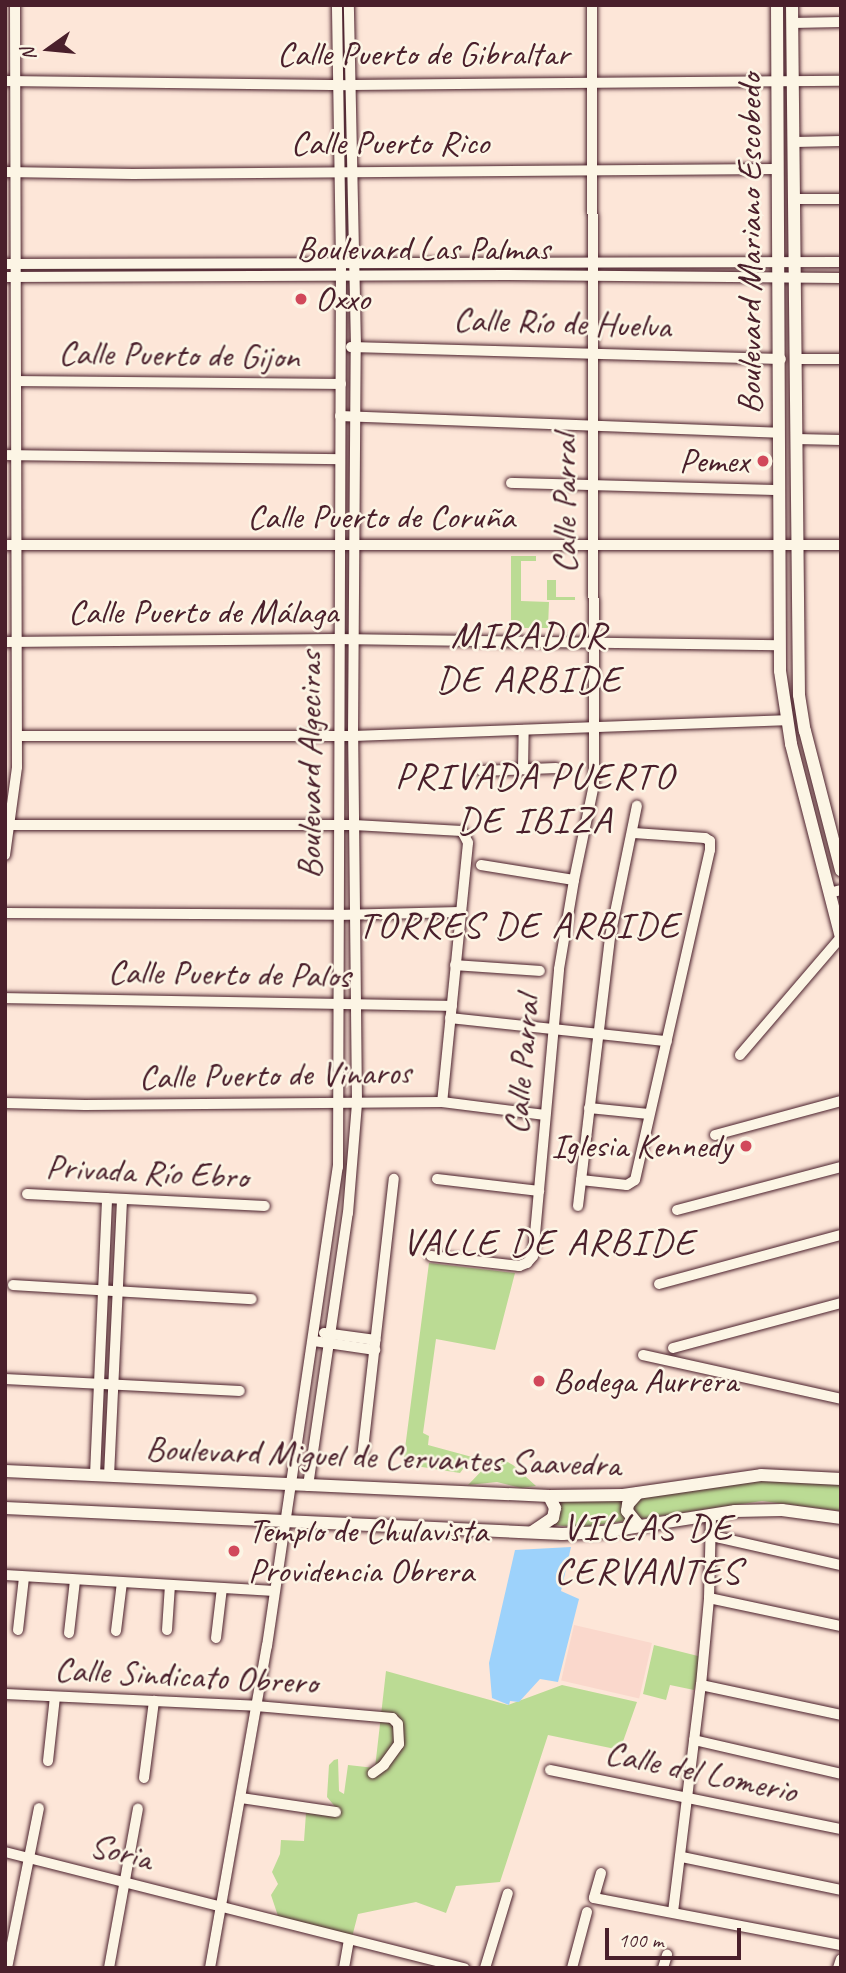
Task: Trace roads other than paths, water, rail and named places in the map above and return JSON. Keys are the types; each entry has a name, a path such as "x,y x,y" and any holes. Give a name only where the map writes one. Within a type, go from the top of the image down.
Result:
{"main road":[{"name":"Boulevard Mariano Escobedo","path":"777,5 776,169 781,359 779,645 785,720 832,890 841,937"},
{"name":"Boulevard Mariano Escobedo","path":"792,5 800,705 840,867"},
{"name":"Boulevard Miguel de Cervantes Saavedra","path":"5,1471 549,1496 638,1493 761,1475 841,1479"},
{"path":"638,1493 628,1504 627,1511 639,1526"},
{"path":"532,1532 553,1518 555,1508 549,1496"},
{"name":"Boulevard Miguel de Cervantes Saavedra","path":"5,1508 580,1534 711,1514 782,1510 841,1518"}],"street":[{"path":"5,855 10,825 11,767 17,737 11,642 11,545 17,455 11,277 17,172 11,81 15,5"},
{"name":"Boulevard Algeciras","path":"210,1968 241,1798 292,1485 338,1167 341,263 337,5"},
{"name":"Boulevard Algeciras","path":"308,1486 354,1165 357,1103 353,736 356,347 349,5"},
{"name":"Calle Parral","path":"431,1256 519,1266 527,1263 533,1256 554,1027 574,880 594,784 592,5"},
{"path":"792,23 841,22"},
{"name":"Calle Puerto de Gibraltar","path":"11,81 351,85 841,81"},
{"path":"795,142 841,141"},
{"name":"Calle Puerto Rico","path":"5,172 776,169"},
{"path":"795,200 841,199"},
{"name":"Boulevard Las Palmas","path":"11,264 841,262"},
{"name":"Boulevard Las Palmas","path":"11,277 353,278 593,275 841,278"},
{"name":"Calle Río de Huelva","path":"341,347 781,359"},
{"path":"795,359 841,359"},
{"name":"Calle Puerto de Gijon","path":"16,381 341,384"},
{"path":"340,416 779,433"},
{"path":"796,439 841,440"},
{"path":"5,456 340,459"},
{"path":"511,483 779,490"},
{"name":"Calle Puerto de Coruña","path":"11,545 841,545"},
{"name":"Calle Puerto de Málaga","path":"11,642 354,639 779,645"},
{"path":"17,737 353,736 785,720"},
{"path":"523,769 524,730"},
{"path":"482,771 556,768"},
{"path":"578,1206 610,937 634,833 637,806"},
{"path":"10,825 354,825 457,829 465,834 468,843 442,1102"},
{"path":"581,1180 628,1185 634,1182 710,850 709,841 705,838 634,833"},
{"path":"481,864 574,880"},
{"path":"832,890 840,867"},
{"path":"5,913 354,915 460,912"},
{"path":"740,1055 841,937"},
{"path":"455,965 540,971"},
{"name":"Calle Puerto de Palos","path":"5,998 452,1006"},
{"path":"450,1018 667,1041"},
{"path":"715,1135 841,1101"},
{"name":"Calle Puerto de Vinaros","path":"5,1103 442,1102 545,1115"},
{"path":"589,1108 649,1114"},
{"path":"677,1210 841,1167"},
{"path":"362,1458 394,1179"},
{"path":"437,1179 538,1191"},
{"name":"Privada Río Ebro","path":"27,1194 265,1206"},
{"path":"95,1475 107,1198"},
{"path":"109,1476 122,1199"},
{"path":"659,1284 841,1235"},
{"path":"13,1285 252,1299"},
{"path":"673,1348 841,1303"},
{"path":"314,1336 375,1345"},
{"path":"643,1355 841,1399"},
{"path":"5,1379 240,1391"},
{"path":"673,1912 682,1857 701,1685 709,1598 711,1514"},
{"path":"712,1536 841,1565"},
{"path":"5,1575 275,1591"},
{"path":"18,1630 24,1577"},
{"path":"69,1633 75,1580"},
{"path":"116,1631 122,1582"},
{"path":"167,1630 170,1585"},
{"path":"216,1639 222,1588"},
{"path":"709,1598 841,1626"},
{"path":"701,1685 841,1715"},
{"name":"Calle Sindicato Obrero","path":"5,1694 256,1706 392,1718 398,1724 399,1744 384,1765 373,1773"},
{"path":"48,1761 55,1697"},
{"path":"144,1778 154,1700"},
{"path":"694,1740 841,1774"},
{"name":"Calle del Lomerio","path":"550,1770 841,1829"},
{"path":"241,1798 335,1812"},
{"path":"7,1968 39,1808"},
{"path":"109,1968 127,1882 138,1809"},
{"name":"Soria","path":"5,1852 465,1968"},
{"path":"682,1857 841,1890"},
{"path":"601,1873 594,1898 841,1945"},
{"path":"485,1968 508,1893"},
{"path":"572,1968 587,1912"},
{"path":"344,1968 349,1940"},
{"path":"663,1968 667,1955"},
{"path":"838,1968 841,1959"}],"water":[{"path":"571,1547 561,1591 579,1599 558,1682 540,1679 519,1702 510,1701 509,1705 492,1698 489,1663 515,1550"}],"place":[{"name":"Oxxo","path":"301,299"},
{"name":"Pemex","path":"763,461"},
{"name":"Iglesia Kennedy","path":"746,1146"},
{"name":"Bodega Aurrera","path":"539,1381"},
{"name":"Templo de Chulavista Providencia Obrera","path":"234,1551"}],"district":[{"name":"MIRADOR DE ARBIDE","path":"529,657"},
{"name":"PRIVADA PUERTO DE IBIZA","path":"535,798"},
{"name":"TORRES DE ARBIDE","path":"519,925"},
{"name":"VALLE DE ARBIDE","path":"549,1242"},
{"name":"VILLAS DE CERVANTES","path":"648,1549"}]}
